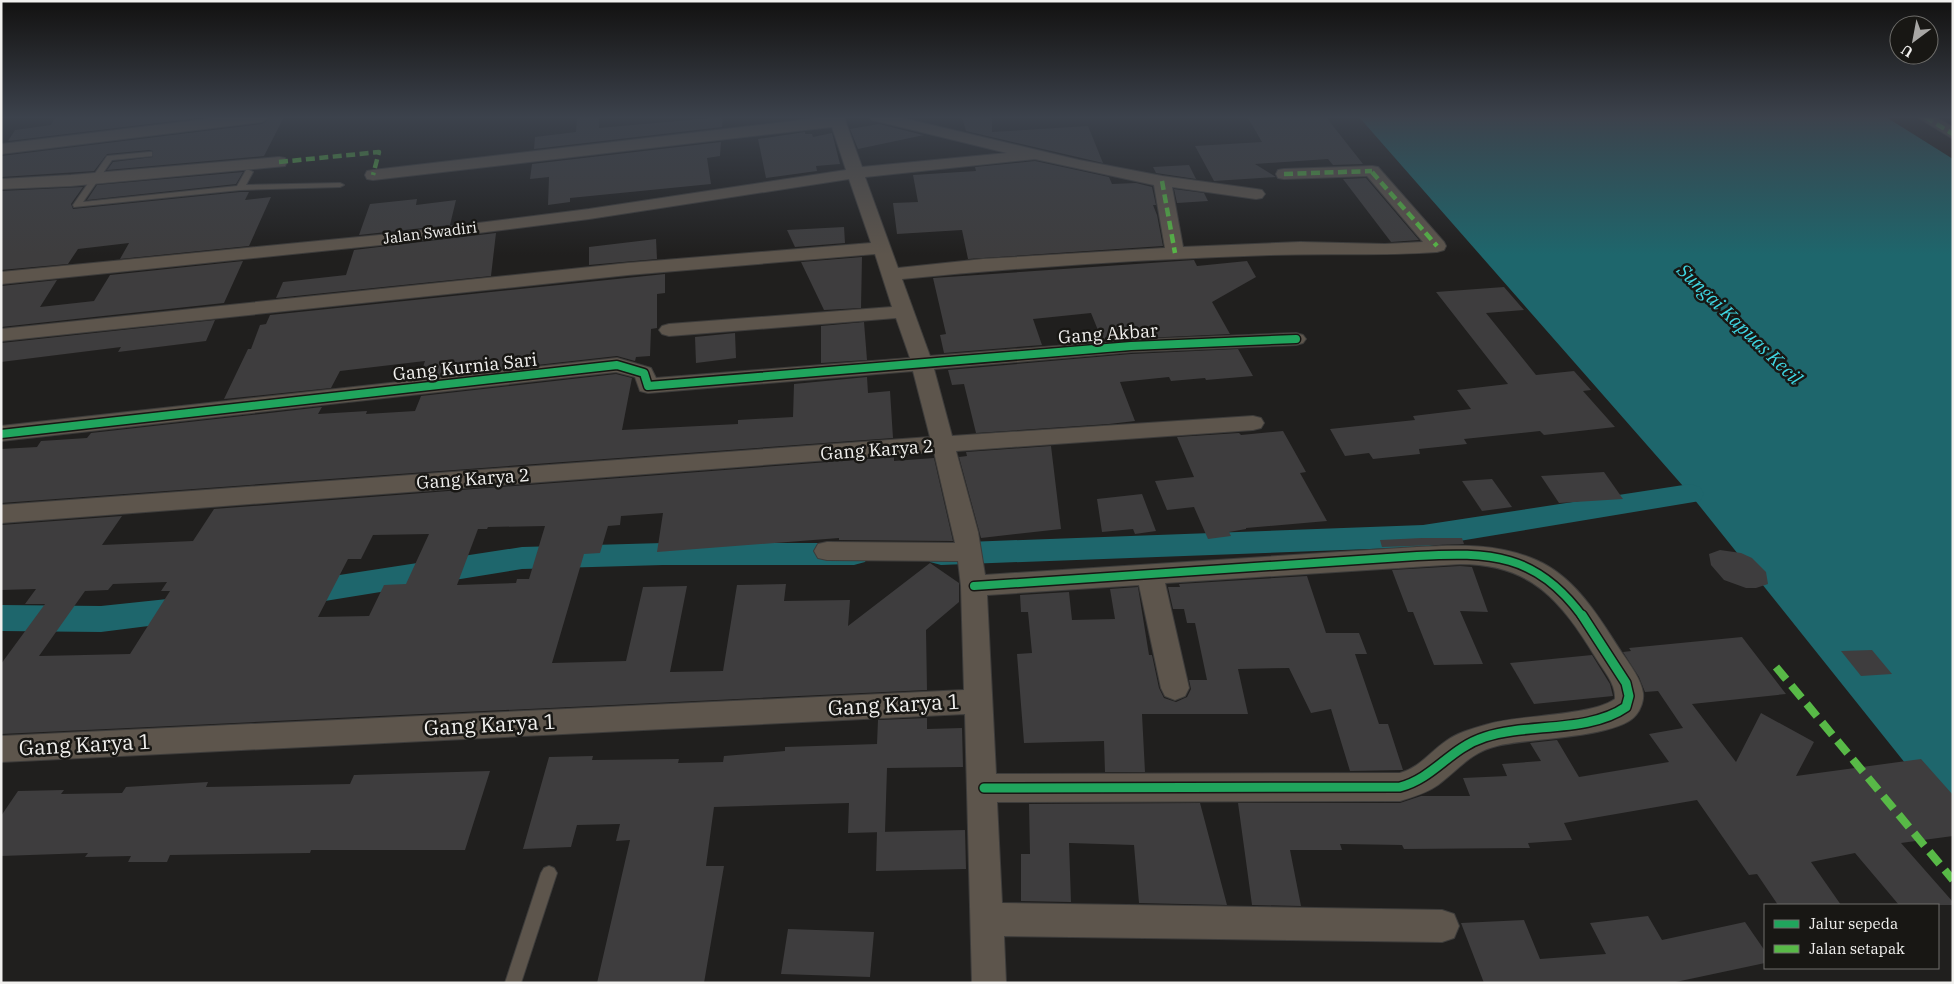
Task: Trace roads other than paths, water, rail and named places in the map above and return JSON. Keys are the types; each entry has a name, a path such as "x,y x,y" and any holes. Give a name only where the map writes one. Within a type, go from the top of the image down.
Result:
{"street":[{"path":"1,184 96,178 262,163"},
{"path":"374,175 476,163"},
{"path":"853,163 892,274 902,312 922,363 944,445 970,560 984,788 989,983"},
{"name":"Jalan Swadiri","path":"1,278 466,229 589,214 857,173 955,163"},
{"path":"1072,163 1162,181 1256,194"},
{"path":"892,274 993,264 1175,253 1300,248 1385,250 1437,246 1372,172 1284,174"},
{"path":"1162,181 1175,253"},
{"path":"1,335 628,269 883,248"},
{"path":"670,330 902,312"},
{"name":"Gang Akbar","path":"922,363 1131,346 1296,339"},
{"name":"Gang Kurnia Sari","path":"1,434 618,365 644,373 648,386 922,363"},
{"name":"Gang Karya 2","path":"1,514 1253,423"},
{"path":"827,551 1150,574 1417,556 1484,555 1518,563 1553,582 1576,606 1622,676 1628,691 1628,703 1620,712 1606,717 1499,733 1476,740 1452,753 1423,780 1400,787 984,788"},
{"path":"1150,574 1175,688"},
{"name":"Gang Karya 1","path":"1,749 978,701"},
{"path":"987,919 1442,926"}],"lane":[{"path":"107,163 77,205 240,188 340,185"},
{"path":"240,188 249,172"},
{"path":"513,983 549,873"}],"water":[{"name":"Sungai Kapuas Kecil","path":"1399,163 1953,163 1953,823 1690,494"}],"waterway":[{"path":"941,554 1423,536 1690,494"},
{"path":"294,594 522,558 663,554 854,554"},
{"path":"1,618 101,619 196,608"}]}
